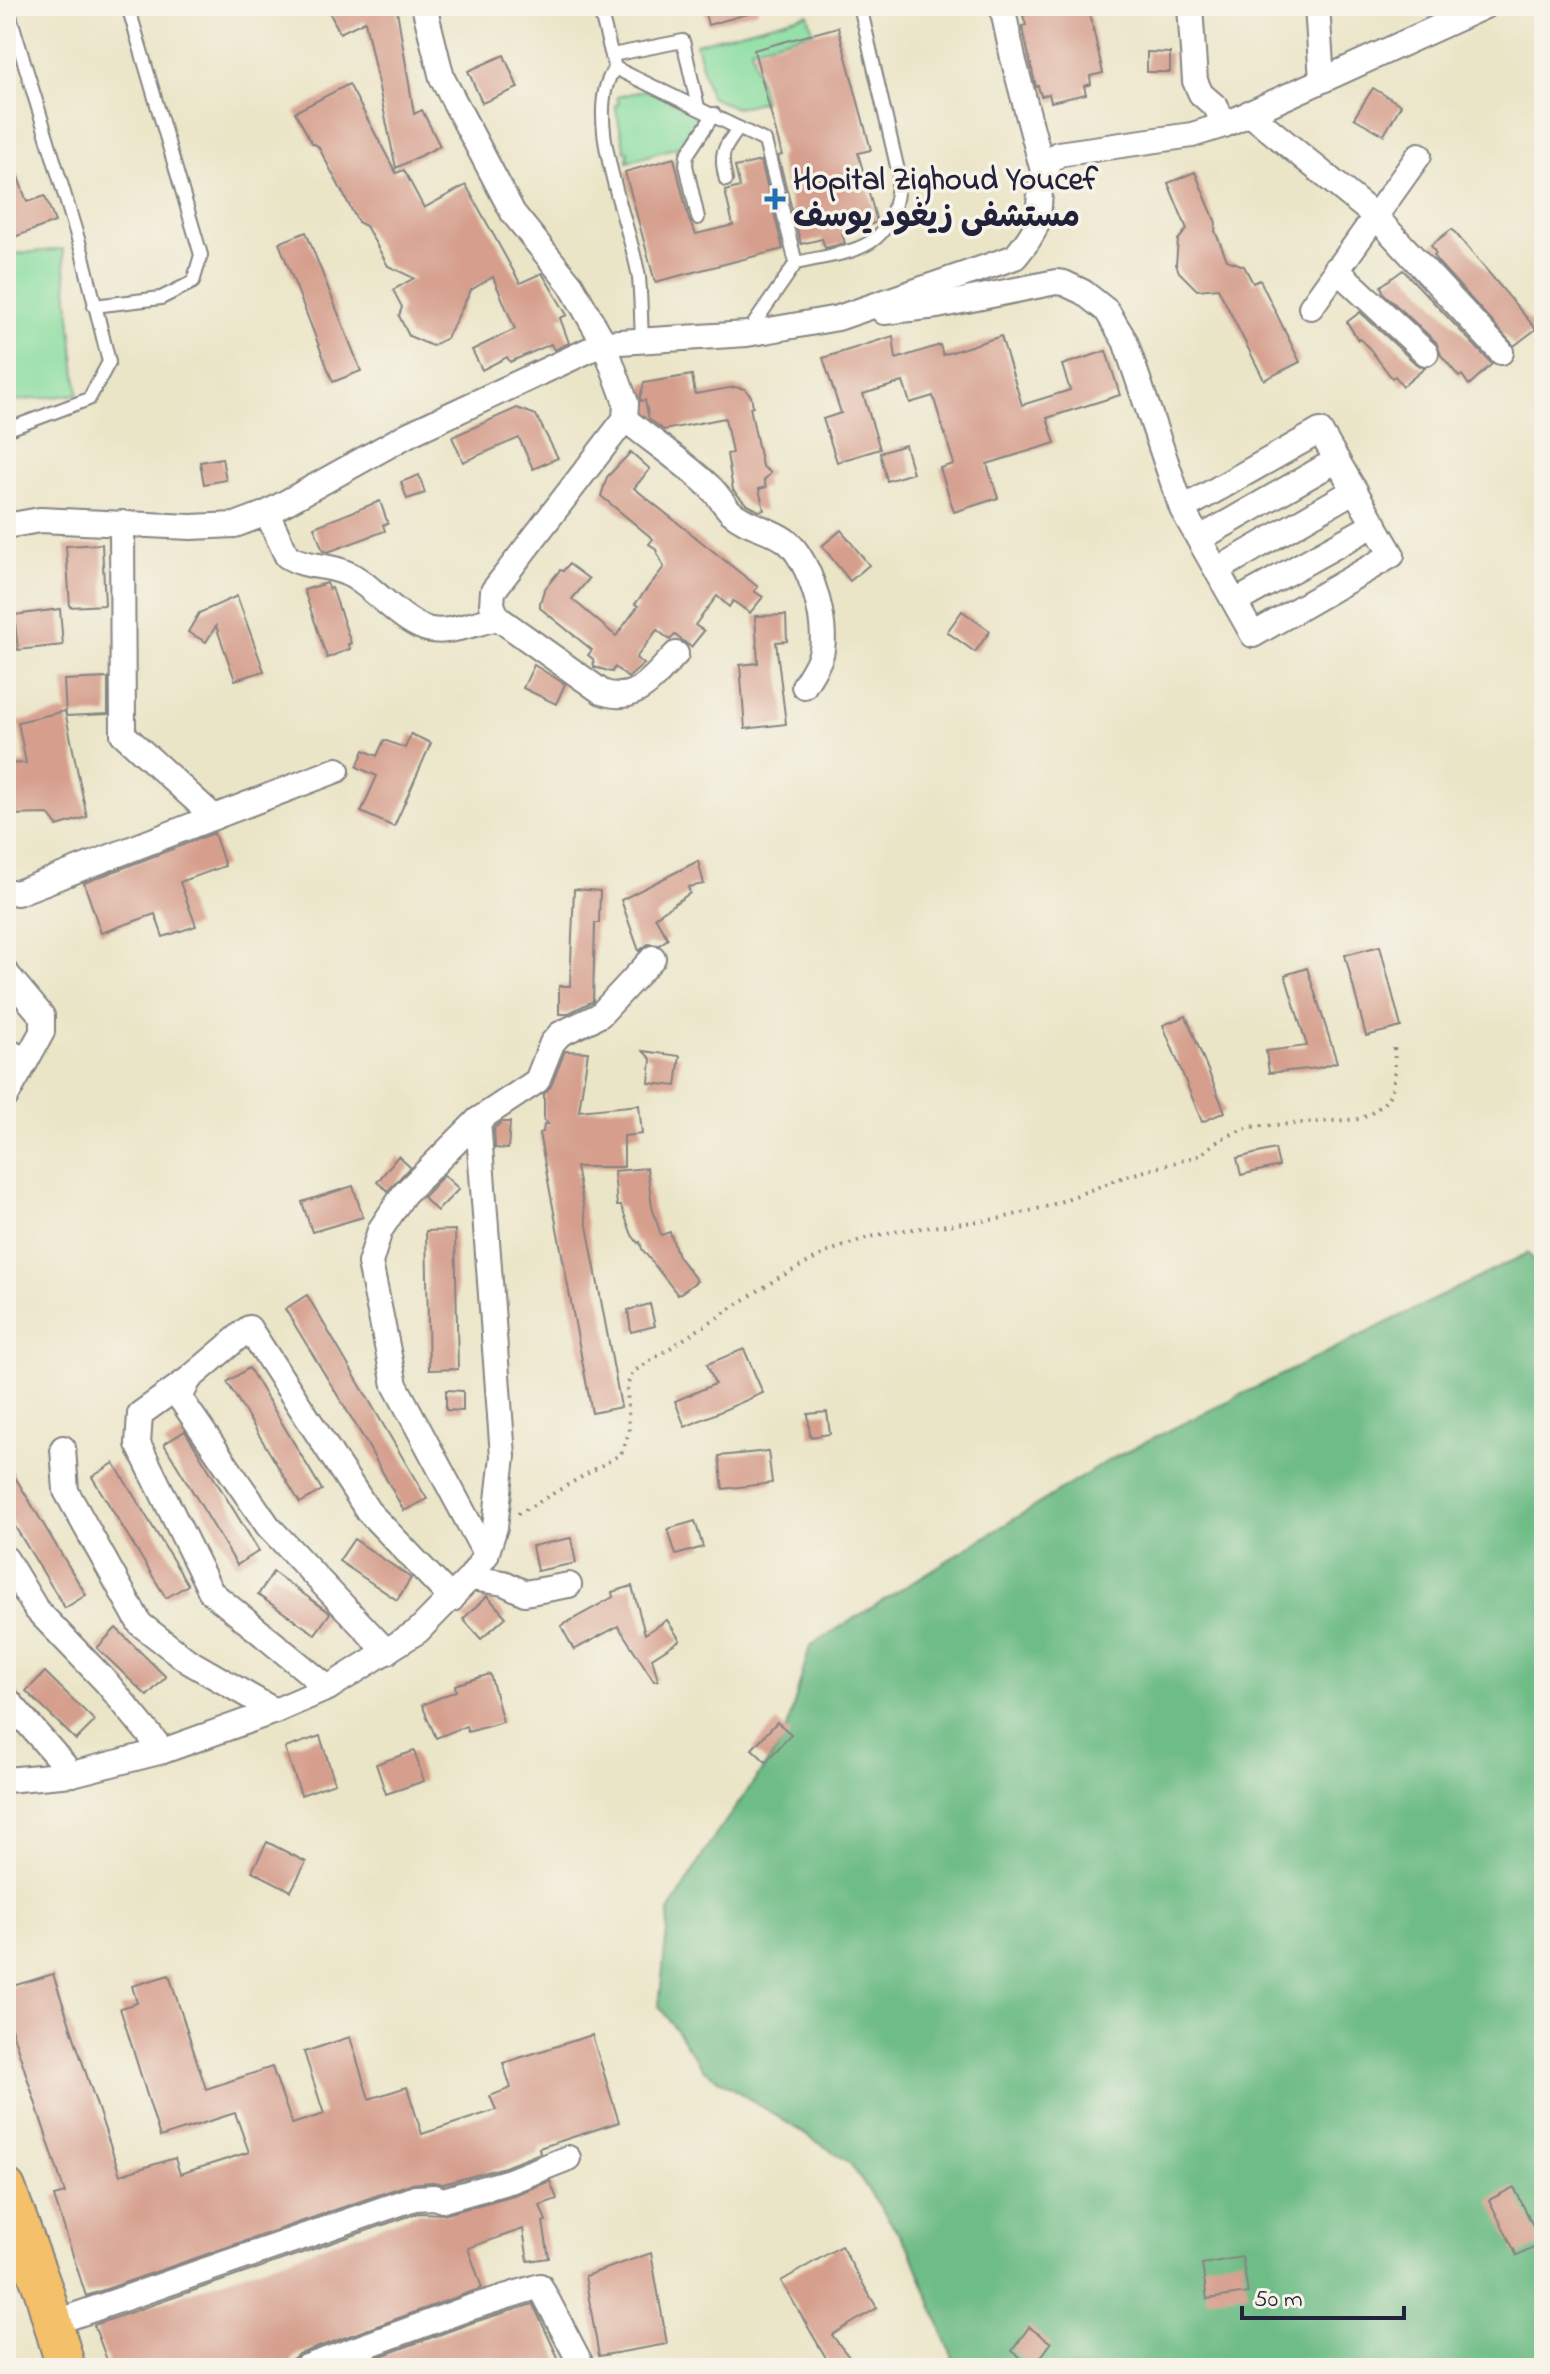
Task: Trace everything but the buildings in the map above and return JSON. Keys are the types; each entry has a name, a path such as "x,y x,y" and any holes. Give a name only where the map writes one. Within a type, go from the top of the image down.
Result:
{"main road":[{"path":"6,2188 66,2368"}],"street":[{"path":"424,6 442,78 513,213 571,285 604,343 626,403 625,419 493,591 492,605 498,618 602,692 616,697 643,687 676,654"},
{"path":"838,318 1015,257 1029,239 1036,223 1043,171 1002,6"},
{"path":"1190,6 1195,81 1201,94 1216,107 1224,125"},
{"path":"1317,6 1322,80"},
{"path":"1043,171 1058,154 1192,135 1224,125 1322,80 1441,16 1485,6"},
{"path":"1249,113 1375,216 1501,352"},
{"path":"1311,307 1419,155"},
{"path":"1336,269 1426,353"},
{"path":"6,526 40,520 191,527 235,525 267,513 409,434 604,343 747,334 838,318 937,306 1056,282 1083,292 1107,311 1125,341 1182,509 1253,635 1392,555 1320,431 1182,509"},
{"path":"625,419 711,488 741,520 772,532 798,552 808,571 823,640 817,665 804,686"},
{"path":"1199,539 1337,460"},
{"path":"1217,570 1355,490"},
{"path":"267,513 287,556 310,566 344,572 364,583 417,627 442,631 498,618"},
{"path":"122,523 123,734 214,817"},
{"path":"1235,602 1375,524"},
{"path":"6,891 17,893 337,770"},
{"path":"486,1555 395,1385 370,1263 380,1230 404,1194 478,1120 537,1081 552,1043 560,1034 600,1015 653,958"},
{"path":"6,973 42,1016 42,1032 16,1055 6,1096"},
{"path":"6,1780 72,1774 163,1751 275,1711 328,1688 418,1631 470,1578 486,1555 495,1527 503,1456 478,1120"},
{"path":"328,1688 211,1592 138,1444 140,1414 189,1379 249,1328 368,1511 452,1599"},
{"path":"189,1379 180,1398 268,1526 387,1652"},
{"path":"63,1448 66,1491 140,1624 188,1661 275,1711"},
{"path":"6,1559 36,1609 107,1683 163,1751"},
{"path":"470,1578 504,1583 525,1593 569,1585"},
{"path":"6,1698 72,1774"},
{"path":"53,2323 415,2198 443,2200 510,2181 568,2158"},
{"path":"304,2368 469,2308 540,2286 583,2368"}],"lane":[{"path":"6,430 89,399 109,362 82,252 7,6"},
{"path":"94,306 161,298 193,282 201,255 128,6"},
{"path":"599,6 613,61 605,81 604,137 638,278 642,341"},
{"path":"747,334 796,263 861,249 876,240 885,229 896,202 899,175 860,6"},
{"path":"613,61 683,41 698,107"},
{"path":"613,61 765,141 796,263"},
{"path":"698,218 686,165 687,155 714,114"},
{"path":"726,180 721,157 739,128"}],"path":[{"path":"495,1527 621,1454 629,1433 627,1386 633,1372 778,1278 830,1251 866,1238 998,1219 1049,1206 1124,1177 1198,1156 1221,1139 1248,1127 1360,1119 1387,1102 1395,1085 1394,1046"}],"green space":[{"path":"808,14 813,32 751,48 764,101 736,108 710,97 696,44"},
{"path":"644,90 653,91 700,116 688,144 627,162 628,151 625,151 615,105 619,104 617,97"},
{"path":"63,249 78,394 6,402 6,255"},
{"path":"1528,1253 1544,1275 1544,2368 957,2368 910,2250 849,2162 704,2070 659,2006 669,1912 710,1843 784,1740 810,1646 1109,1460"}],"place":[{"name":"Hopital Zighoud Youcef مستشفى زيغود يوسف","path":"775,199"}]}
